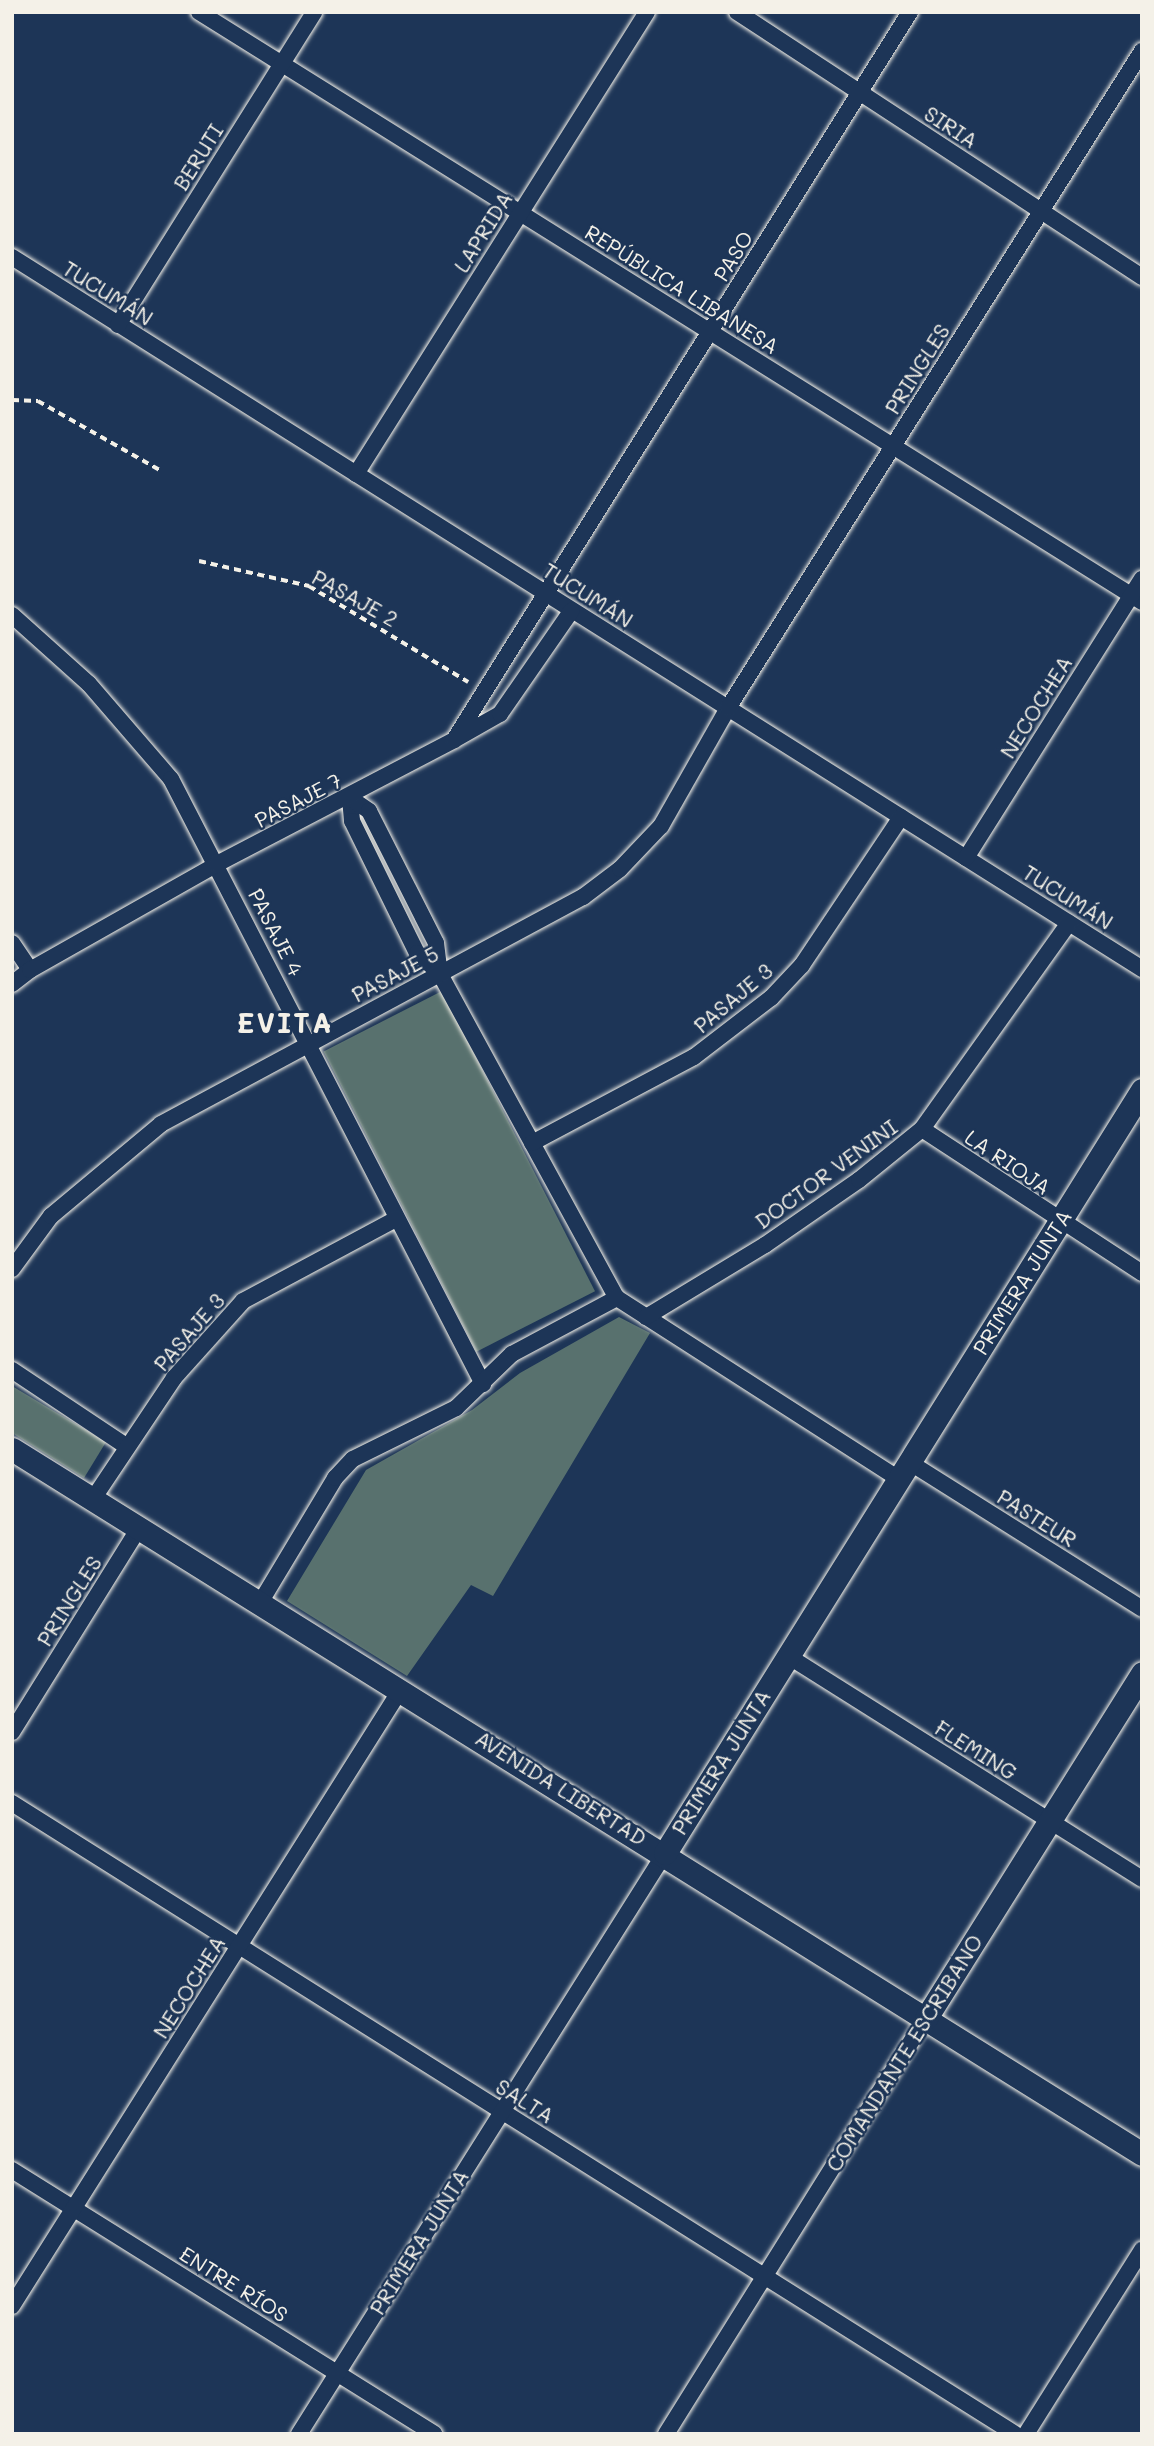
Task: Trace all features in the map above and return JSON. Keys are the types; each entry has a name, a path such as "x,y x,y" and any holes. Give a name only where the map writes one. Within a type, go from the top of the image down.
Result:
{"main road":[{"name":"PRIMERA JUNTA","path":"665,1853 1142,1090"},
{"name":"AVENIDA LIBERTAD","path":"12,1449 665,1853 1142,2154"},
{"name":"COMANDANTE ESCRIBANO","path":"926,2018 1142,1673"}],"street":[{"name":"REPÚBLICA LIBANESA","path":"199,12 1136,599"},
{"name":"BERUTI","path":"118,325 314,12"},
{"name":"LAPRIDA","path":"356,474 647,12"},
{"name":"SIRIA","path":"737,12 1142,277"},
{"name":"PASO","path":"547,594 910,12"},
{"name":"PRINGLES","path":"728,708 1142,51"},
{"name":"TUCUMÁN","path":"12,257 1142,969"},
{"name":"NECOCHEA","path":"966,858 1136,599 1142,579"},
{"name":"PASAJE 7","path":"12,985 30,970 217,864 350,798 454,740 547,594"},
{"path":"454,740 500,714 572,610"},
{"name":"PASAJE 4","path":"12,615 89,684 142,740 171,779 309,1042 396,1219 482,1384"},
{"name":"PASAJE 5","path":"12,1269 51,1216 121,1154 211,1095 583,897 620,869 661,826 728,708"},
{"path":"260,1602 335,1478 353,1459 456,1408 512,1354 617,1298 440,974 417,953 352,821 350,798"},
{"name":"PASAJE 3","path":"532,1143 694,1057 771,998 803,965 901,817"},
{"name":"DOCTOR VENINI","path":"646,1317 765,1245 859,1180 922,1129 1069,923"},
{"path":"12,943 30,970"},
{"name":"LA RIOJA","path":"922,1129 1059,1222 1142,1273"},
{"name":"PASAJE 3","path":"93,1499 174,1378 243,1301 396,1219"},
{"name":"PASTEUR","path":"617,1298 904,1471 1142,1609"},
{"path":"12,1370 126,1446"},
{"name":"PRINGLES","path":"12,1732 139,1528"},
{"name":"FLEMING","path":"788,1657 1142,1879"},
{"name":"NECOCHEA","path":"12,2306 401,1689"},
{"name":"SALTA","path":"12,1803 1015,2434"},
{"name":"PRIMERA JUNTA","path":"299,2434 665,1853"},
{"name":"COMANDANTE ESCRIBANO","path":"666,2434 926,2018"},
{"name":"ENTRE RÍOS","path":"12,2170 434,2434"},
{"path":"1026,2434 1142,2250"}],"path":[{"path":"12,400 38,401 161,471"},
{"name":"PASAJE 2","path":"199,561 309,586 483,692"}],"green space":[{"path":"442,991 595,1291 476,1352 323,1051"},
{"path":"619,1317 650,1333 493,1596 471,1585 407,1676 287,1601 366,1470 472,1410 520,1373"},
{"path":"12,1386 106,1442 84,1478 12,1433"}],"district":[{"name":"EVITA","path":"285,1022"}]}
